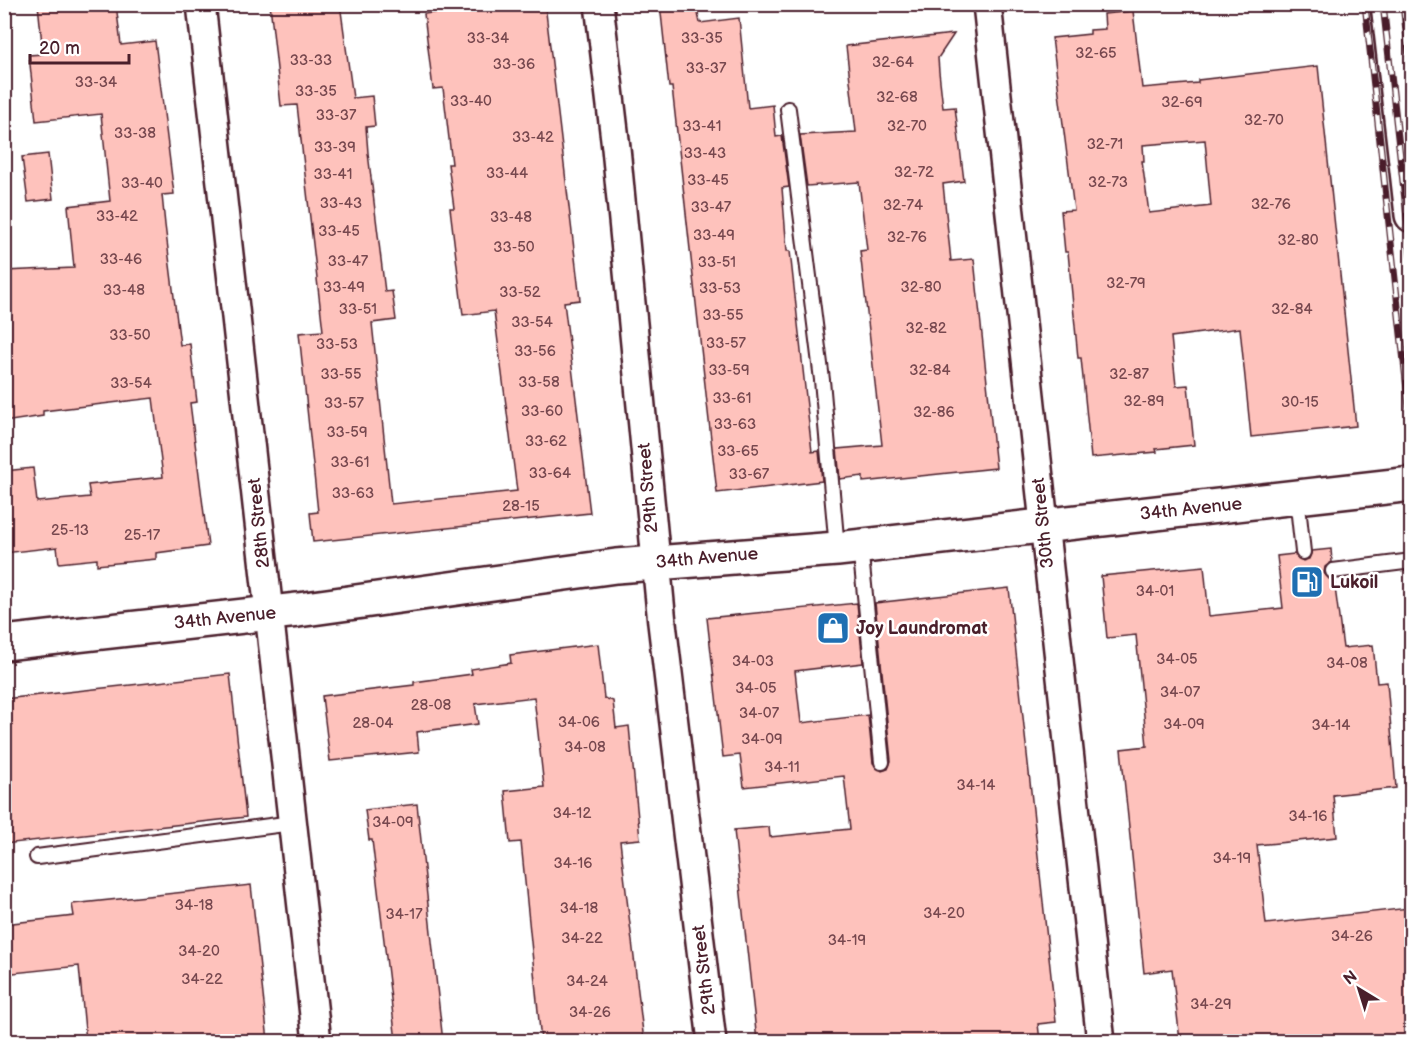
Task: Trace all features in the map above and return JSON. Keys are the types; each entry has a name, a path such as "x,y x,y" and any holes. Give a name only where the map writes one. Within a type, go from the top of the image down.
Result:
{"street":[{"name":"28th Street","path":"201,4 317,1041"},
{"name":"29th Street","path":"599,4 616,148 656,562 712,1041"},
{"name":"30th Street","path":"987,4 1101,1041"},
{"path":"1388,4 1412,215"},
{"name":"34th Avenue","path":"4,643 269,613 656,562 848,548 1412,484"}],"lane":[{"path":"788,109 820,369 882,762"},
{"path":"1297,497 1303,552"},
{"path":"1334,571 1412,561"},
{"path":"38,857 292,822"}],"building":[{"path":"38,4 116,4 121,45 155,41 174,194 162,195 165,225 180,345 190,344 197,402 190,403 208,546 156,553 156,559 97,565 97,559 59,563 57,547 4,553 4,471 33,468 37,502 90,497 88,485 163,477 153,398 43,411 43,416 4,422 4,271 74,268 68,206 110,201 101,114 36,121 29,55 43,54"},
{"path":"270,4 340,4 353,98 372,96 375,126 366,127 368,153 385,292 392,291 396,320 372,323 391,504 517,491 494,311 463,315 450,208 454,208 448,164 452,164 443,88 433,89 424,14 501,4 545,4 580,300 564,302 590,513 313,542 310,513 318,512 299,333 323,331 297,105 281,106"},
{"path":"660,4 696,4 700,23 739,18 748,108 773,105 776,137 782,136 789,187 782,188 787,251 790,251 812,452 819,451 822,481 717,493 672,87 669,87"},
{"path":"1133,11 1142,88 1198,83 1198,80 1318,66 1356,426 1251,437 1240,328 1171,337 1176,386 1188,385 1194,445 1156,449 1157,452 1091,458 1081,358 1078,358 1068,252 1065,252 1061,211 1074,210 1052,38 1090,34 1090,30 1105,29 1104,14","holes":["1205,140 1211,206 1149,213 1142,161 1144,161 1143,145"]},
{"path":"954,34 938,58 943,108 955,107 964,181 943,184 951,261 974,259 996,468 863,482 863,476 840,479 837,449 882,445 860,251 867,250 859,182 807,186 800,135 856,132 846,46"},
{"path":"48,154 53,199 28,202 22,157"},
{"path":"1331,549 1332,562 1325,567 1324,573 1329,579 1334,580 1343,648 1373,645 1377,683 1387,682 1396,788 1333,795 1337,837 1257,845 1266,924 1409,908 1412,1041 1180,1041 1172,969 1144,973 1121,749 1147,746 1136,635 1107,638 1101,576 1204,566 1209,616 1283,608 1277,556 1294,554 1303,561 1309,559 1312,551"},
{"path":"1009,588 1056,1022 1038,1024 1040,1041 757,1041 734,830 769,827 770,837 850,829 844,776 744,787 740,755 723,757 707,618 857,603 863,663 795,671 801,723 868,715 873,763 882,771 888,769 891,761 875,603"},
{"path":"598,644 604,698 613,701 616,728 629,726 640,839 620,841 644,1041 541,1041 521,842 510,843 505,791 544,787 534,697 475,704 478,724 417,732 419,752 330,761 322,696 414,685 414,682 472,674 471,669 511,663 510,655"},
{"path":"230,674 246,817 4,844 4,699"},
{"path":"417,804 442,1041 396,1041 372,840 369,840 365,810"},
{"path":"251,885 268,1041 86,1041 79,966 4,974 4,924 74,916 72,904"}],"railway":[{"path":"1365,4 1412,435"},
{"path":"1383,4 1412,262"},
{"path":"1403,4 1412,84"}],"place":[{"name":"Lukoil","path":"1307,582"},
{"name":"Joy Laundromat","path":"833,628"}]}
